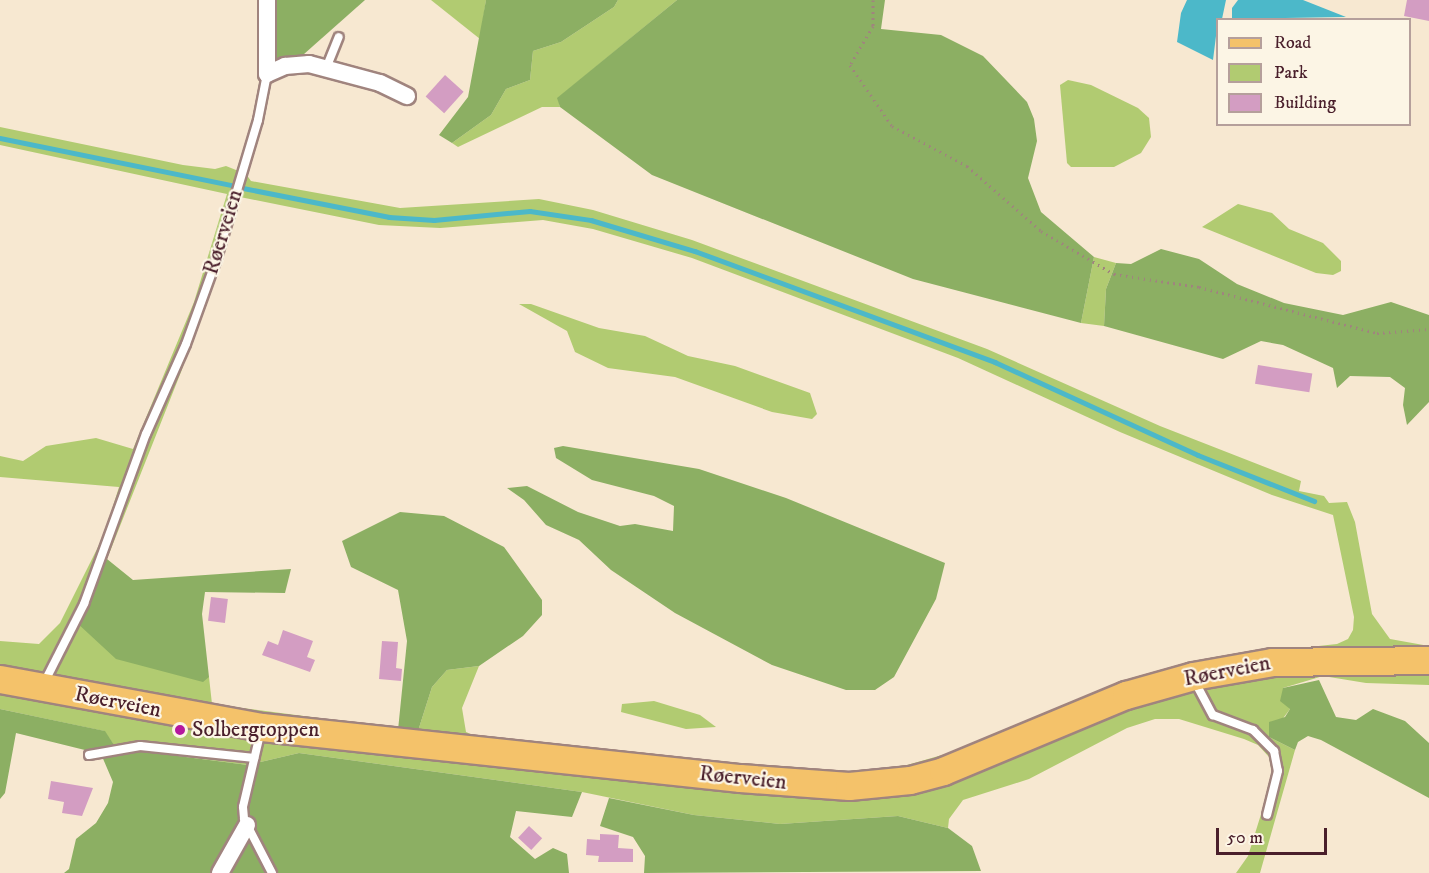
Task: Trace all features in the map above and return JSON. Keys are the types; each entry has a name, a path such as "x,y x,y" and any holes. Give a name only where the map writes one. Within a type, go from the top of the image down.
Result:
{"main road":[{"name":"Røerveien","path":"0,679 262,727 783,782 870,785 943,771 1126,694 1193,676 1272,662 1368,657 1429,660"}],"street":[{"path":"267,0 267,74 296,63 327,66 407,96"},
{"path":"220,873 247,825"}],"lane":[{"path":"327,66 339,37"},
{"name":"Røerveien","path":"42,687 58,649 84,604 146,434 186,344 216,261 258,120 267,74"},
{"path":"1193,676 1199,695 1213,715 1253,730 1274,751 1278,771 1267,815"},
{"path":"262,727 243,799 247,825 272,873"},
{"path":"88,755 140,746 254,758"}],"path":[{"path":"873,0 873,26 850,65 892,126 968,166 1041,231 1114,274 1199,287 1377,333 1429,329"}],"green space":[{"path":"274,0 365,0 295,62 271,60"},
{"path":"431,0 486,0 480,39"},
{"path":"486,0 618,0 614,7 561,42 533,51 530,80 506,89 491,115 452,143 439,135 468,97"},
{"path":"618,0 677,0 558,98 560,107 542,107 458,147 452,143 491,115 506,89 530,80 533,51 561,42 614,7"},
{"path":"677,0 885,0 881,29 941,35 983,56 1027,102 1034,119 1037,141 1028,178 1041,212 1094,257 1081,323 913,279 652,175 560,107 557,98"},
{"path":"1068,80 1091,85 1138,108 1149,118 1151,137 1141,153 1114,167 1071,167 1067,163 1060,85"},
{"path":"0,127 183,165 215,169 226,166 246,174 251,181 400,208 539,199 593,210 692,240 987,349 1160,426 1301,481 1299,491 1324,496 1329,503 1347,502 1355,522 1372,614 1390,639 1429,646 1429,685 1366,683 1323,676 1283,688 1290,709 1269,737 1295,750 1260,873 1236,873 1248,856 1267,795 1272,773 1269,757 1258,745 1244,739 1179,719 1155,719 1127,728 1029,779 963,800 949,819 948,828 898,816 780,824 694,815 582,792 299,753 248,765 116,748 104,731 0,709 0,641 39,644 60,623 104,535 119,487 0,477 0,456 23,461 46,446 96,438 133,449 194,302 227,194 0,145","holes":["240,197 379,225 440,228 543,220 593,229 692,258 958,358 1120,432 1272,495 1333,515 1354,617 1353,630 1348,639 1337,644 1227,656 1162,671 1097,691 963,749 907,765 870,770 827,772 624,755 478,737 466,732 462,708 479,666 447,670 432,687 418,731 212,704 209,677 76,622 107,559 181,372"]},
{"path":"1238,204 1272,213 1289,229 1323,243 1341,261 1341,271 1333,275 1316,273 1202,227"},
{"path":"1161,249 1199,259 1237,284 1284,303 1343,315 1391,302 1429,315 1429,402 1407,425 1403,405 1405,388 1390,377 1350,376 1337,388 1333,368 1283,345 1261,341 1223,359 1104,326 1106,289 1116,263 1131,264"},
{"path":"1094,257 1116,263 1106,289 1104,326 1081,323"},
{"path":"519,304 531,304 599,328 645,336 688,356 735,366 810,393 817,414 812,419 772,412 675,377 608,368 575,352 567,331"},
{"path":"563,446 699,469 786,498 945,563 936,599 894,677 875,690 846,690 772,665 675,613 611,570 579,540 546,525 524,500 507,488 527,486 578,512 620,526 635,524 673,531 674,506 654,496 592,480 556,458 554,448"},
{"path":"400,512 444,516 504,547 542,600 542,615 523,636 479,666 447,670 432,687 418,731 398,730 407,641 398,590 351,567 342,541"},
{"path":"107,559 133,580 291,569 285,593 205,592 202,614 209,677 203,682 116,659 76,622"},
{"path":"1319,680 1336,717 1356,720 1373,709 1405,721 1429,743 1429,798 1321,740 1308,736 1298,742 1295,750 1269,737 1269,722 1285,717 1290,709 1280,701 1283,688"},
{"path":"654,701 700,715 716,727 686,729 621,712 622,704"},
{"path":"0,709 105,731 116,748 248,765 299,753 582,792 572,817 516,811 510,837 535,859 553,848 567,854 569,873 64,873 69,869 76,839 96,823 108,803 113,782 101,754 16,733 5,793 0,799"},
{"path":"609,798 694,815 780,824 898,816 948,828 972,846 981,871 644,873 645,856 633,837 600,826"}],"water":[{"path":"1187,0 1226,0 1222,18 1216,18 1213,60 1177,42 1181,13"},
{"path":"1238,0 1303,0 1346,17 1232,18 1232,8"}],"building":[{"path":"1407,0 1429,0 1429,21 1404,16"},
{"path":"445,75 464,92 444,113 426,97"},
{"path":"1258,365 1312,374 1309,392 1255,384"},
{"path":"211,597 228,599 225,623 208,621"},
{"path":"283,630 313,641 307,657 315,660 310,672 262,655 268,641 278,645"},
{"path":"382,641 398,642 396,668 402,669 401,681 379,679"},
{"path":"51,781 93,788 82,816 62,813 64,802 48,799"},
{"path":"529,826 542,838 531,850 518,838"},
{"path":"600,834 619,835 618,848 633,849 633,862 598,862 599,856 586,855 587,839 600,840"}],"waterway":[{"path":"0,138 231,185"},
{"path":"243,188 389,217 434,220 530,211 591,220 695,251 995,362 1198,455 1314,501"}],"place":[{"name":"Solbergtoppen","path":"180,730"}]}
